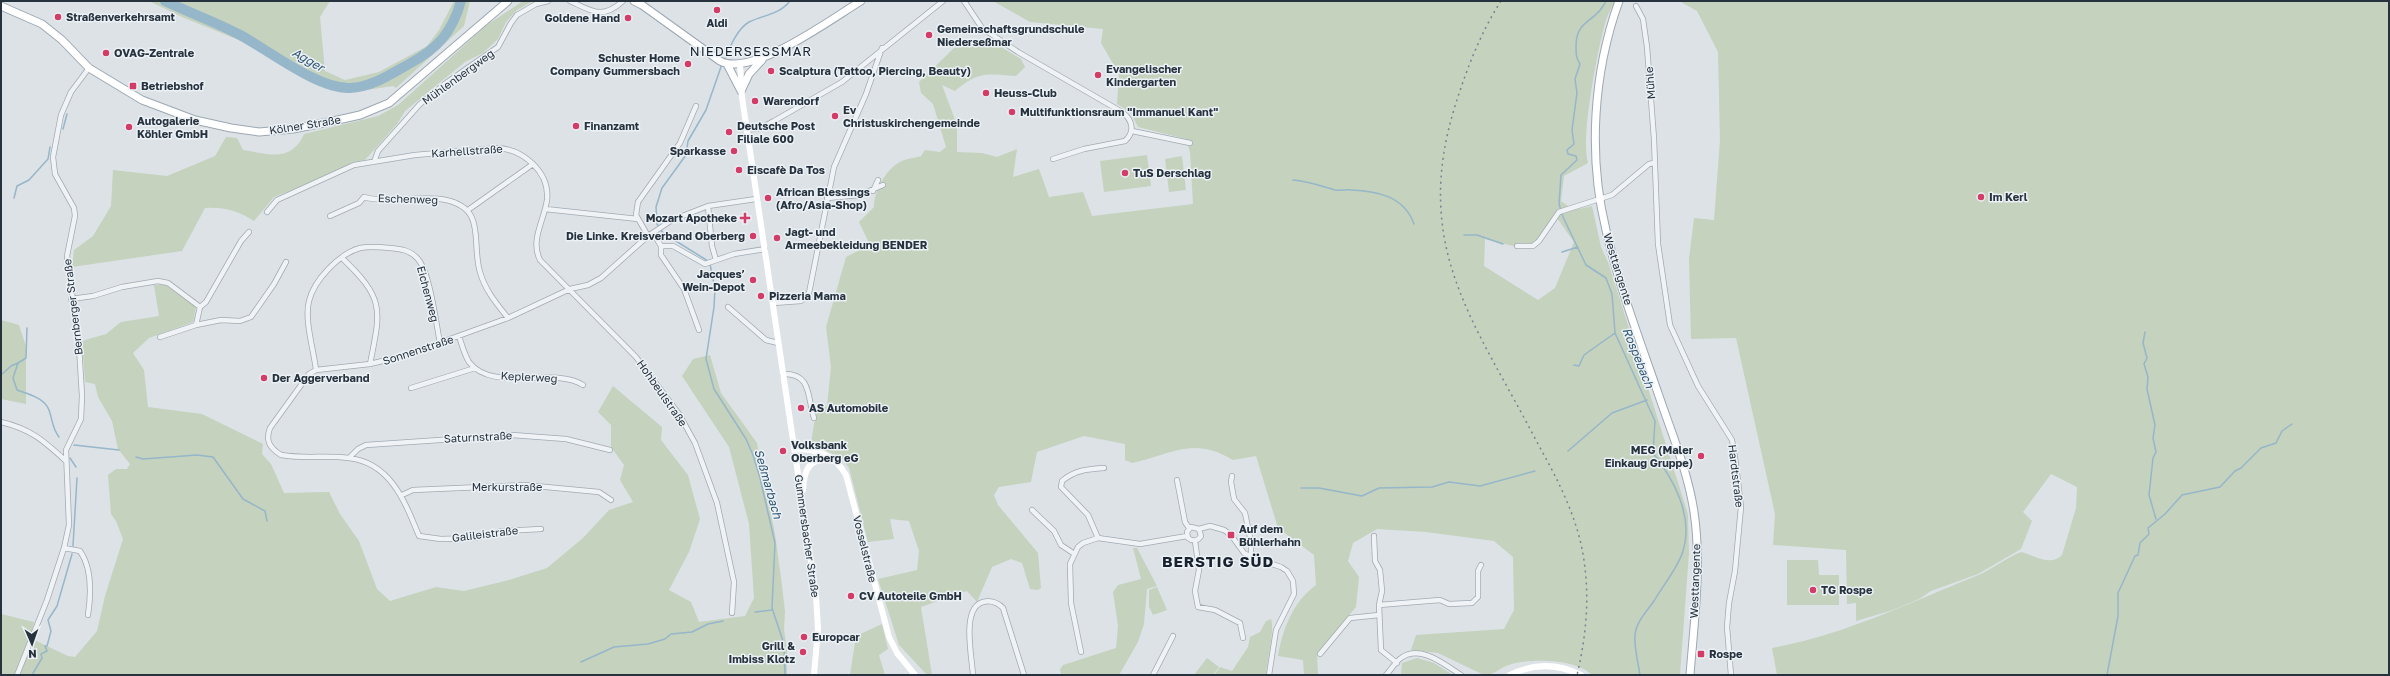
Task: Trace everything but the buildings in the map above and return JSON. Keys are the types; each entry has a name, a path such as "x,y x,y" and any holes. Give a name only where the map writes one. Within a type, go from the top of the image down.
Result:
{"main road":[{"name":"Kölner Straße","path":"1,6 42,24 62,40 89,68 128,93 176,114 238,129 259,132 293,129 360,115 389,103 508,1"},
{"path":"634,1 649,9 724,63 741,91"},
{"path":"741,91 749,74 765,58 861,1"},
{"name":"Westtangente","path":"1619,1 1612,21 1600,77 1596,142 1600,198 1615,266 1680,456 1694,512 1697,572 1690,675"},
{"path":"724,63 740,64 765,58"},
{"name":"Gummersbacher Straße","path":"740,64 741,91 756,199 765,249 818,617 814,675"},
{"name":"Vosselstraße","path":"794,449 820,452 836,462 848,480 889,637 897,653 915,675"},
{"path":"802,501 804,475 807,468 817,460 836,462"},
{"path":"1510,675 1523,669 1540,665 1559,666 1581,675"}],"street":[{"name":"Mühlenbergweg","path":"374,162 378,151 420,104 446,83 498,48 511,23 517,15 536,4 548,1"},
{"path":"570,1 595,12 603,13 613,10 623,1"},
{"path":"747,130 761,128 774,122 842,82 882,48 943,1"},
{"path":"964,1 982,28 1018,52 1122,112 1131,122 1132,131 1127,139 1120,143 1084,149 1053,159"},
{"name":"Mühle","path":"1636,6 1643,20 1647,47 1658,244"},
{"path":"773,303 801,301 809,293 827,198 838,154 866,94 882,48"},
{"name":"Bernberger Straße","path":"17,675 47,600 64,548 69,525 66,461 70,440 81,419 79,346 66,256 76,216 74,208 55,174 52,157 61,115 71,92 89,68"},
{"path":"648,236 638,219 636,209 638,202 680,143 696,106"},
{"path":"1132,131 1190,143"},
{"path":"1166,139 1171,144"},
{"name":"Karhellstraße","path":"267,212 277,200 354,165 415,155 497,148 518,152 533,164 547,195 545,209 536,241 537,253 547,269 570,289"},
{"path":"1517,246 1533,246 1539,241 1559,212 1612,195 1649,164 1654,162"},
{"path":"508,318 489,294 484,283 477,257 474,221 468,210 533,164"},
{"path":"873,191 878,180"},
{"path":"827,198 860,195 873,191 883,185"},
{"name":"Eschenweg","path":"330,216 359,203 364,197 446,200 468,210"},
{"name":"Sonnenstraße","path":"316,370 370,364 403,356 508,318 570,289 588,285 601,278 648,236 663,226 692,211 708,206 756,199"},
{"path":"708,206 715,260"},
{"path":"545,209 638,219"},
{"path":"196,325 200,306 206,302 241,241 250,232"},
{"path":"655,232 660,246 661,255 684,289 697,320 699,330"},
{"name":"Hardtstraße","path":"1658,244 1670,325 1698,386 1732,440 1741,507 1735,571 1729,603 1727,627 1731,675"},
{"path":"660,246 673,246 705,264 734,254 765,249"},
{"name":"Eichenweg","path":"316,370 308,311 309,302 319,282 342,258 351,252 362,248 399,249 411,252 423,268 440,343"},
{"path":"342,258 366,281 374,297 377,324 370,364"},
{"path":"160,338 196,325 221,320 240,321 251,317 270,290 286,262"},
{"path":"71,298 93,296 122,287 158,281 168,284 200,306"},
{"name":"Hohbeulstraße","path":"570,289 636,357 679,414 694,443 717,503 734,582 732,613"},
{"path":"728,307 766,340 778,343"},
{"path":"411,388 475,368 465,354 459,336"},
{"name":"Keplerweg","path":"475,368 481,372 499,376 526,379 561,378 583,385"},
{"path":"316,370 309,374 279,413 267,435 269,444 279,454 290,456 349,458 378,470 402,495"},
{"path":"783,374 793,374 802,378 808,389 814,418"},
{"path":"1,422 18,426 37,435 66,461"},
{"name":"Saturnstraße","path":"349,458 358,449 366,445 512,435 566,439 610,450"},
{"path":"1098,538 1088,515 1062,487 1062,481 1071,474 1088,469 1104,468"},
{"path":"1232,476 1231,482 1234,499 1245,513 1251,542 1251,557"},
{"path":"1177,480 1185,522 1189,528 1187,536"},
{"name":"Merkurstraße","path":"402,495 413,490 525,485 599,492 611,500"},
{"name":"Galileistraße","path":"402,495 419,536 429,538 474,538 503,530 541,529"},
{"path":"1032,510 1054,531 1061,544 1073,553"},
{"path":"1189,528 1196,527 1199,529 1210,526 1224,530 1232,535 1244,553 1251,557 1281,567 1287,571 1293,581 1294,594 1276,630 1269,675"},
{"path":"1195,541 1201,536 1199,529"},
{"path":"1081,652 1071,603 1070,564 1073,553 1082,543 1098,538 1140,544 1187,536 1195,541"},
{"path":"1374,536 1375,561 1380,570 1382,591 1379,605 1381,650 1396,663"},
{"path":"1195,541 1199,570 1195,591 1198,607 1215,610 1240,623 1243,638"},
{"path":"64,548 80,551 85,558 91,596 88,615"},
{"path":"1379,605 1440,600 1449,604 1472,603 1478,597 1478,571 1481,565"},
{"path":"973,675 970,617 974,607 987,601 996,603 1003,608 1024,675"},
{"path":"1320,654 1350,618 1379,615"},
{"path":"1153,675 1173,636"},
{"path":"1386,675 1401,658 1412,654 1420,654 1434,658 1461,675"}],"green space":[{"path":"149,1 330,1 320,17 325,71 345,80 379,72 427,46 439,30 454,1 470,1 464,26 396,88 393,86 347,93 325,88 241,41 182,17"},
{"path":"523,1 533,1 517,10 506,22 498,39 483,53 465,62 405,111 397,124 365,160 353,162 329,175 274,197 254,221 231,210 205,208 182,251 72,267 74,250 93,236 111,206 113,170 167,176 215,156 226,137 237,138 243,150 270,154 286,153 299,143 304,134 378,116 398,105 487,25"},
{"path":"993,1 1615,1 1607,18 1603,33 1591,93 1586,134 1588,163 1564,176 1561,201 1574,210 1592,206 1601,247 1608,262 1688,514 1689,552 1680,675 1592,675 1585,670 1564,663 1552,661 1529,661 1509,665 1491,674 1484,675 1438,653 1411,650 1416,635 1504,629 1514,610 1513,557 1494,541 1426,532 1377,529 1353,543 1348,561 1359,577 1356,607 1317,653 1318,675 1304,675 1303,660 1278,656 1283,635 1290,616 1301,599 1316,585 1314,555 1278,528 1256,456 1233,460 1219,453 1206,449 1194,448 1183,449 1132,463 1125,460 1125,444 1084,436 1037,452 1031,482 999,487 994,495 998,505 1038,553 1041,588 1038,590 1030,589 1022,563 1011,559 992,567 977,602 967,591 921,607 932,675 927,675 899,645 878,579 917,570 919,551 909,521 890,519 894,539 868,542 849,468 842,458 811,444 816,410 827,406 831,367 826,327 846,257 870,245 859,222 874,207 876,194 882,181 886,174 896,164 904,160 921,156 925,150 940,152 946,147 933,104 921,93 919,82 954,48 990,40 1021,59 1025,67 1016,76 983,75 977,77 970,80 955,91 942,85 957,125 957,152 982,153 997,157 1017,149 1013,177 1039,169 1049,197 1083,192 1092,216 1193,204 1190,152 1186,139 1138,127 1131,113 1117,104 1119,74 1101,43 1103,29 1030,22","holes":["1557,218 1574,242 1555,288 1538,300 1484,266 1485,239 1521,248 1531,248"]},
{"path":"1679,1 2389,1 2389,675 1777,675 1772,648 1851,627 1901,607 1982,573 2009,557 2021,552 2048,560 2058,558 2062,555 2076,508 2077,487 2051,474 2023,512 2032,521 2021,549 1978,574 1931,591 1919,599 1893,610 1856,621 1856,603 1847,604 1846,550 1773,545 1775,514 1736,338 1691,339 1689,259 1694,218 1714,220 1720,140 1718,52 1697,11"},
{"name":"TuS Derschlag","path":"1147,155 1151,186 1104,192 1100,161"},
{"name":"TuS Derschlag","path":"1182,156 1186,190 1169,192 1165,159"},
{"path":"154,285 165,285 196,307 193,322 149,338 133,353 144,370 148,407 202,414 263,444 262,454 271,464 284,493 329,492 340,514 359,541 377,589 390,601 436,587 464,591 509,580 547,568 583,538 609,510 633,502 620,480 624,465 611,447 611,425 598,412 613,386 662,427 661,440 688,475 700,519 689,552 669,590 691,602 699,622 745,616 754,598 749,524 729,447 682,376 693,359 710,355 721,393 757,443 775,534 782,585 785,612 784,630 787,650 787,675 1,675 1,614 34,622 30,638 68,656 75,657 97,631 105,596 123,539 116,521 111,514 108,475 116,469 127,469 130,464 118,449 112,421 98,397 95,384 85,382 82,341 106,334 121,322 159,316"},
{"path":"1,320 19,325 26,346 26,404 1,399"},
{"path":"1133,548 1137,548 1157,586 1147,589 1144,624 1138,642 1119,675 1061,675 1060,669 1063,665 1116,648 1118,626 1113,592 1118,585 1141,579"},
{"name":"TG Rospe","path":"1787,560 1818,560 1819,575 1839,575 1839,605 1787,605"},
{"path":"1157,587 1167,610 1153,615 1149,607 1149,590"},
{"path":"1271,619 1272,631 1266,675 1214,675 1220,667 1232,671 1248,647 1250,637 1260,632 1266,621"},
{"path":"882,624 888,649 879,655 885,675 850,675 856,636"},
{"path":"1207,658 1219,667 1213,675 1194,675"},
{"path":"1417,658 1434,663 1453,675 1401,675 1402,663"}],"waterway":[{"name":"Agger","path":"165,1 242,36 309,76 337,87 350,88 374,83 428,52 448,31 461,1"},
{"name":"Seßmarbach","path":"725,59 734,39 745,25 749,22 776,12 786,6 790,1"},
{"name":"Rospebach","path":"1606,1 1597,14 1583,26 1577,37 1576,53 1580,64 1575,79 1577,93 1572,130 1574,144 1567,150 1568,154 1576,156 1577,160 1561,175 1559,204 1563,217 1586,265 1606,278 1612,294 1615,333 1655,421 1653,453 1668,474 1680,498 1684,511 1686,538 1681,557 1637,626 1635,645 1640,675"},
{"name":"Seßmarbach","path":"708,261 663,233 657,224 656,207 662,188 686,155 688,141 706,110 722,64"},
{"path":"63,129 67,114"},
{"path":"14,198 17,186 29,180 48,159 50,147"},
{"path":"1293,180 1335,190 1349,190 1380,194 1397,201 1404,207 1414,224"},
{"path":"1464,235 1477,235 1503,244"},
{"path":"1562,252 1578,247"},
{"name":"Seßmarbach","path":"710,264 715,289 714,307 706,359 714,389 746,439 760,478 775,543 772,608 784,644 785,675"},
{"path":"27,328 26,358 18,363 13,378 17,390 36,397 44,402 49,410 54,427 59,437"},
{"path":"2145,332 2143,343 2147,358 2144,364 2148,377 2147,389 2155,425 2153,438 2156,452 2153,458 2149,495 2156,519"},
{"path":"1574,365 1579,366 1584,355 1615,333"},
{"path":"1,375 11,366 18,363"},
{"path":"1568,451 1612,413 1647,400"},
{"path":"2107,675 2118,616 2118,593 2135,556 2138,555 2140,543 2149,534 2148,528 2165,514 2182,495 2220,487 2235,471 2241,468 2261,448 2276,443 2282,431 2292,424"},
{"path":"74,445 119,450"},
{"path":"136,457 143,459 197,455 213,457 243,499 265,511 267,521"},
{"path":"70,458 76,467"},
{"path":"1301,488 1319,488 1362,496 1379,488 1432,487 1449,482 1480,486 1535,471"},
{"path":"73,546 77,478"},
{"path":"32,675 42,658 41,654 47,651 45,646 47,646 51,631 48,620 57,606 72,554"},
{"path":"755,612 772,610"},
{"path":"581,662 614,647 648,644 665,639 671,634 692,632 708,624 723,621"}],"railway":[{"path":"1501,1 1475,50 1456,103 1444,154 1441,200 1445,242 1456,282 1472,320 1492,360 1556,477 1579,536 1583,553 1587,588 1587,606 1584,640 1577,675"}],"place":[{"name":"Aldi","path":"717,10"},
{"name":"Straßenverkehrsamt","path":"58,17"},
{"name":"Goldene Hand","path":"628,18"},
{"name":"Gemeinschaftsgrundschule Niederseßmar","path":"929,35"},
{"name":"OVAG-Zentrale","path":"106,53"},
{"name":"Schuster Home Company Gummersbach","path":"688,64"},
{"name":"Scalptura (Tattoo, Piercing, Beauty)","path":"771,71"},
{"name":"Evangelischer Kindergarten","path":"1098,75"},
{"name":"Betriebshof","path":"133,86"},
{"name":"Heuss-Club","path":"986,93"},
{"name":"Warendorf","path":"755,101"},
{"name":"Multifunktionsraum \"Immanuel Kant\"","path":"1012,112"},
{"name":"Ev Christuskirchengemeinde","path":"835,116"},
{"name":"Finanzamt","path":"576,126"},
{"name":"Autogalerie Köhler GmbH","path":"129,127"},
{"name":"Deutsche Post Filiale 600","path":"729,132"},
{"name":"Sparkasse","path":"734,151"},
{"name":"Eiscafè Da Tos","path":"739,170"},
{"name":"TuS Derschlag","path":"1125,173"},
{"name":"Im Kerl","path":"1981,197"},
{"name":"African Blessings (Afro/Asia-Shop)","path":"768,198"},
{"name":"Mozart Apotheke","path":"745,218"},
{"name":"Die Linke. Kreisverband Oberberg","path":"753,236"},
{"name":"Jagt- und Armeebekleidung BENDER","path":"777,238"},
{"name":"Jacques’ Wein-Depot","path":"753,280"},
{"name":"Pizzeria Mama","path":"761,296"},
{"name":"Der Aggerverband","path":"264,378"},
{"name":"AS Automobile","path":"801,408"},
{"name":"Volksbank Oberberg eG","path":"783,451"},
{"name":"MEG (Maler Einkaug Gruppe)","path":"1701,456"},
{"name":"Auf dem Bühlerhahn","path":"1231,535"},
{"name":"TG Rospe","path":"1813,590"},
{"name":"CV Autoteile GmbH","path":"851,596"},
{"name":"Europcar","path":"804,637"},
{"name":"Grill & Imbiss Klotz","path":"803,652"},
{"name":"Rospe","path":"1701,654"}],"district":[{"name":"NIEDERSESSMAR","path":"751,51"},
{"name":"BERSTIG SÜD","path":"1218,562"}]}
